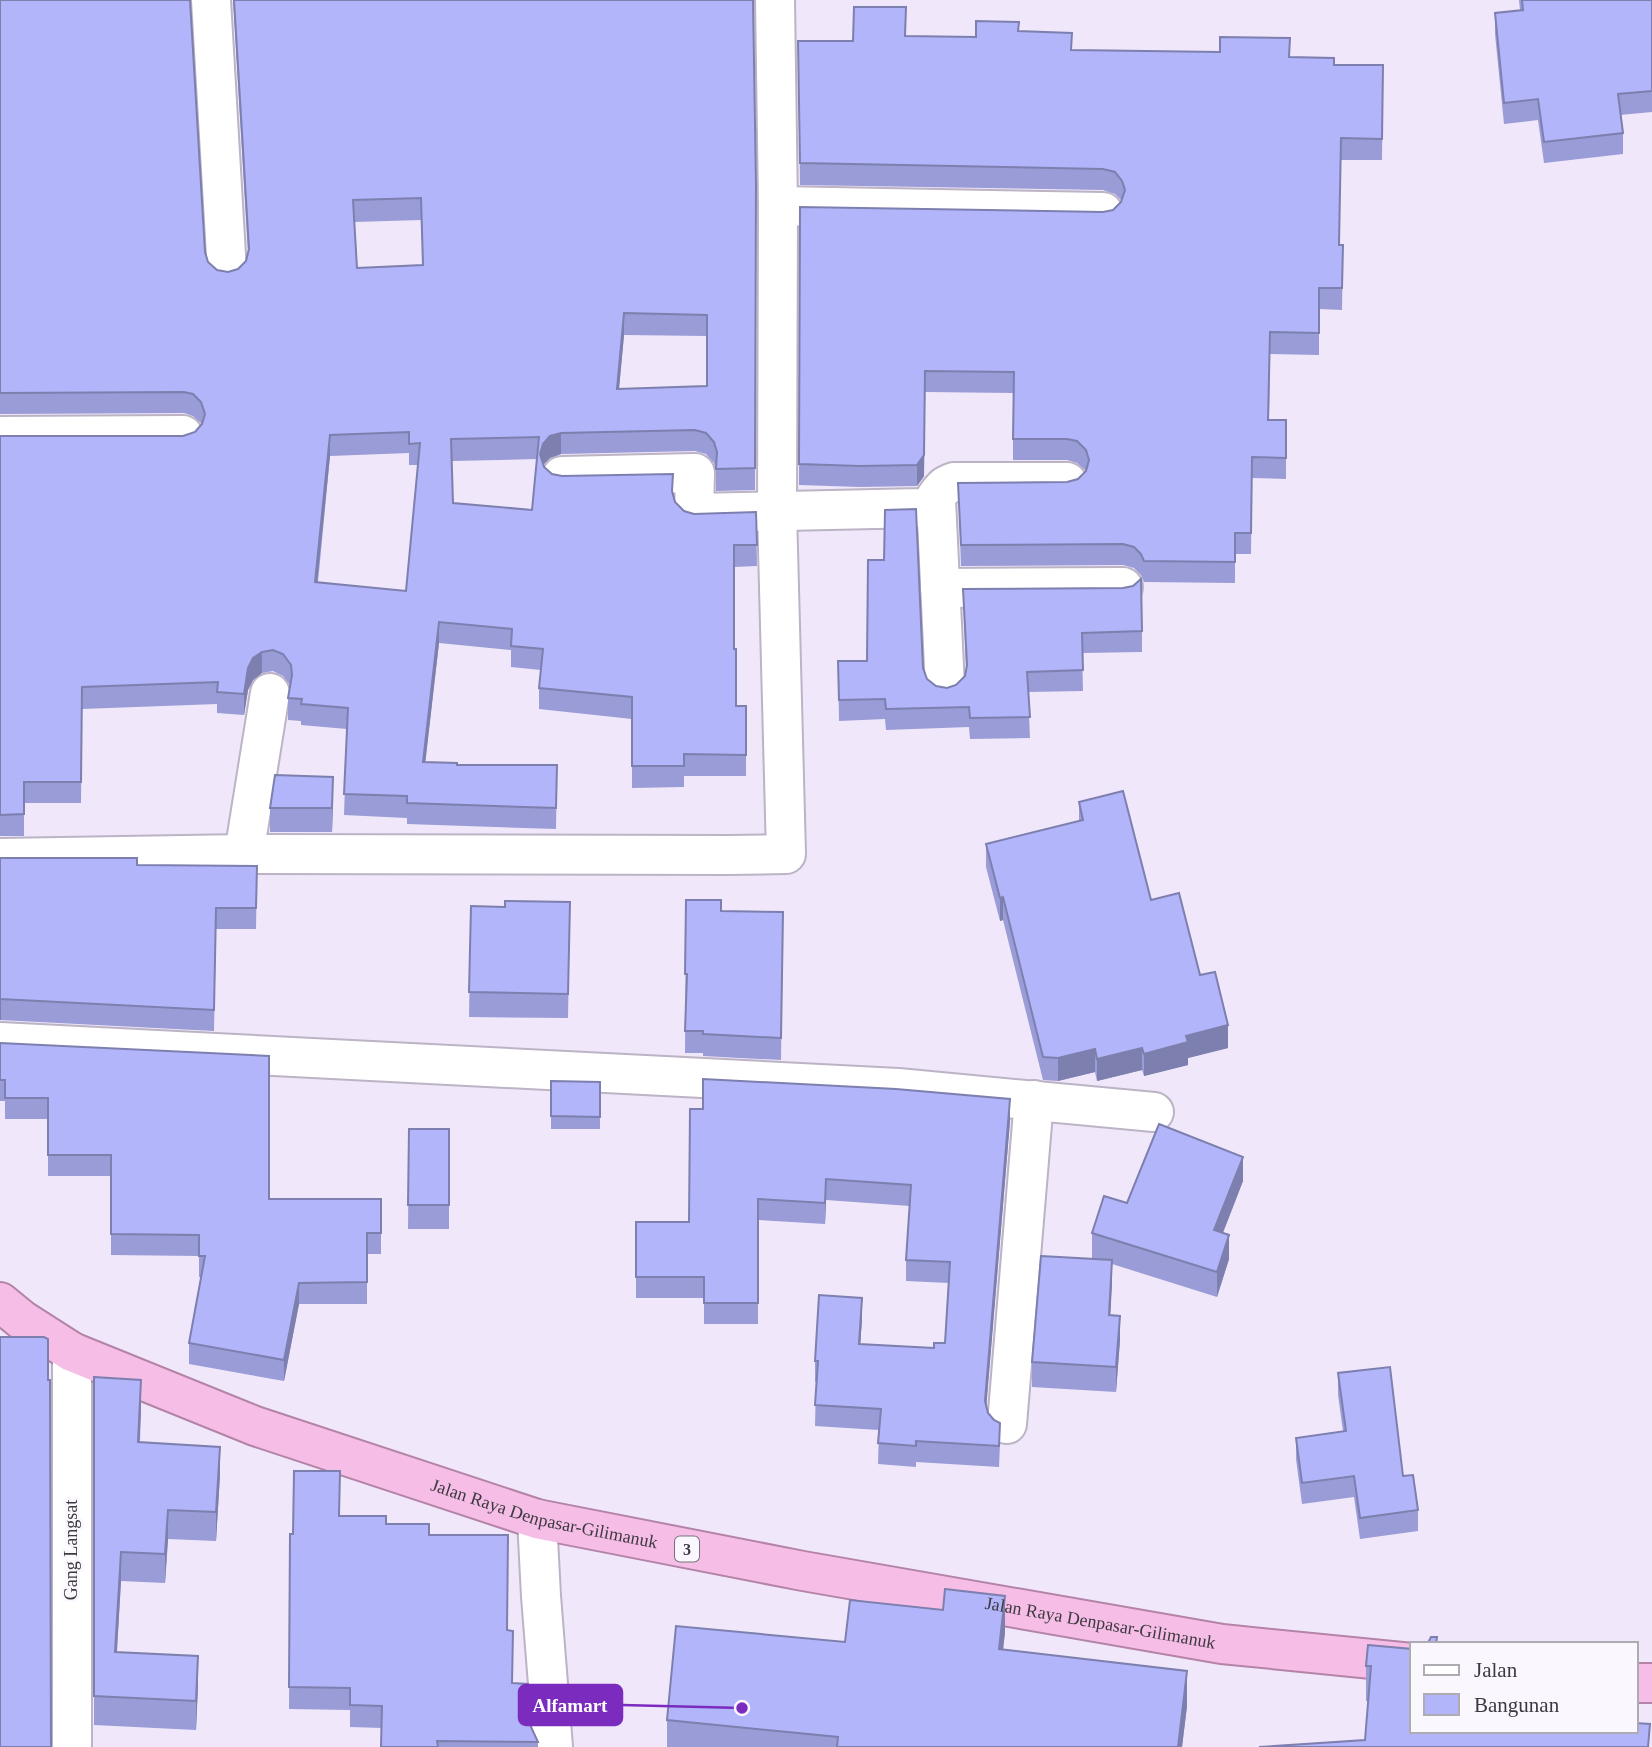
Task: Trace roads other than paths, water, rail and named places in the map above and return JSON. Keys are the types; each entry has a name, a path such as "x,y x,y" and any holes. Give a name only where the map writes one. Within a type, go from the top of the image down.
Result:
{"highway":[{"name":"Jalan Raya Denpasar-Gilimanuk","path":"0,1302 22,1320 72,1352 255,1426 537,1518 803,1572 1222,1644 1410,1663"}],"street":[{"path":"211,0 227,272"},
{"path":"0,858 244,854 786,854 777,511 778,206 775,0"},
{"path":"778,206 1103,212"},
{"path":"0,436 183,435"},
{"path":"562,476 695,473 694,513 904,509 930,506 941,489 954,482 1067,482"},
{"path":"936,500 945,687"},
{"path":"940,588 1123,587"},
{"path":"244,854 271,693"},
{"path":"0,1042 884,1087 1154,1112"},
{"path":"1007,1423 1034,1100"},
{"name":"Gang Langsat","path":"72,1352 72,1747"},
{"path":"537,1518 554,1747"}],"place":[{"name":"Alfamart","path":"742,1708"}]}
